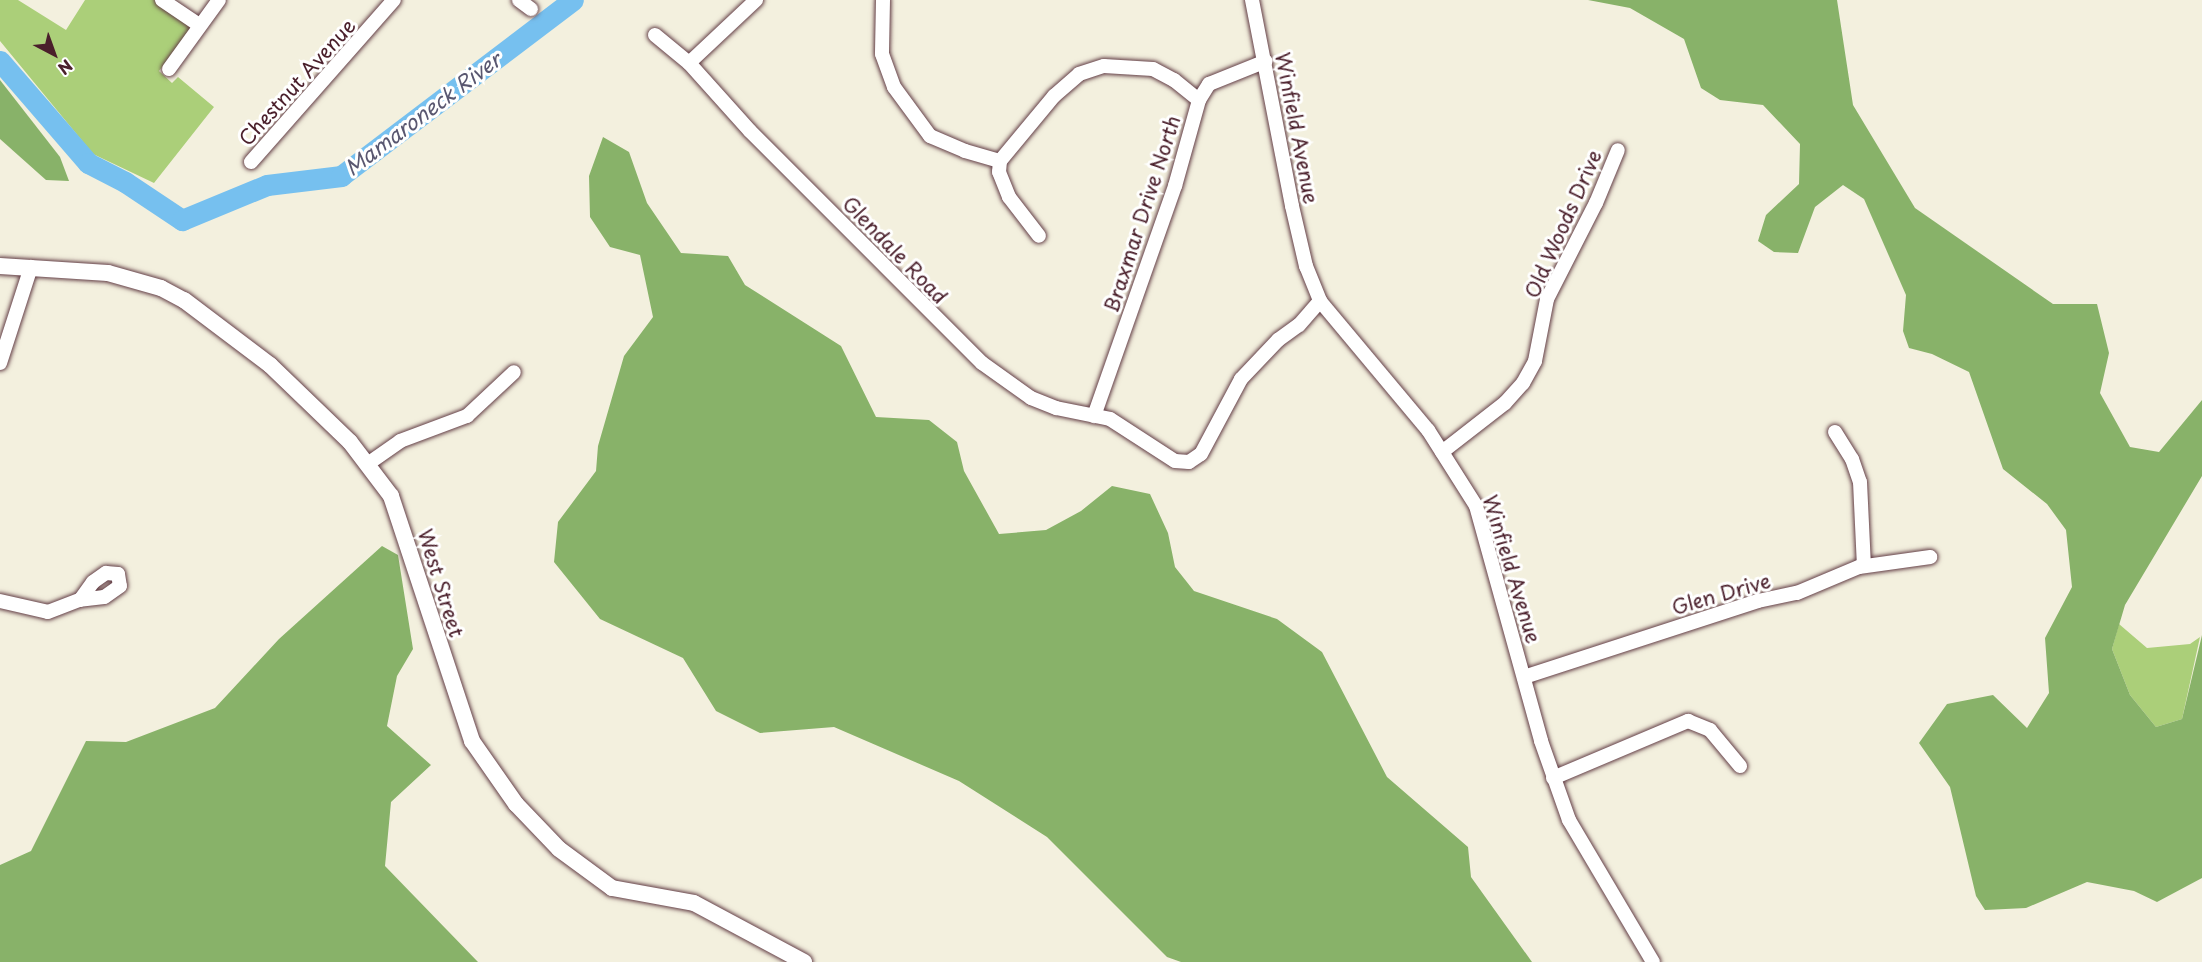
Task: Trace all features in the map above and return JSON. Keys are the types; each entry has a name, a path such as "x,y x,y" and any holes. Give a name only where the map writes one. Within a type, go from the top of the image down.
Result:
{"street":[{"path":"162,0 199,25"},
{"path":"169,69 219,0"},
{"name":"Chestnut Avenue","path":"251,162 394,0"},
{"path":"519,0 531,9"},
{"path":"689,63 756,0"},
{"path":"883,0 882,54 894,87 914,116 930,136 1000,161"},
{"name":"Winfield Avenue","path":"1252,0 1266,62 1292,206 1306,266 1320,301 1428,430 1476,506 1553,778 1569,819 1653,962"},
{"name":"Glendale Road","path":"655,35 689,63 750,131 982,363 1031,398 1056,408 1121,424 1175,461 1189,462 1201,454 1241,380 1278,340 1299,326 1320,301"},
{"name":"Braxmar Drive North","path":"1094,416 1175,186 1199,100 1209,84 1266,62"},
{"path":"1039,236 1009,197 999,172 1000,161 1054,96 1079,74 1104,66 1153,69 1174,80 1199,100"},
{"name":"Old Woods Drive","path":"1442,453 1505,403 1523,383 1535,361 1547,298 1596,203 1617,150"},
{"name":"West Street","path":"0,266 31,267 136,279 184,300 270,365 369,463 391,496 472,741 516,804 559,849 612,888 694,903 804,962"},
{"path":"0,363 31,267"},
{"path":"369,463 400,441 468,416 514,372"},
{"path":"1835,432 1852,459 1860,482 1864,566"},
{"name":"Glen Drive","path":"1524,677 1758,601 1797,593 1864,566 1930,557"},
{"path":"0,601 48,612 80,600"},
{"path":"1553,778 1688,721 1710,730 1740,766"}],"green space":[{"path":"0,0 18,0 66,30 85,0 154,0 193,26 159,71 172,83 178,77 214,107 154,183 93,154 0,41"},
{"path":"1588,0 1837,0 1853,105 1915,208 2053,304 2097,304 2109,353 2100,393 2130,447 2159,452 2202,400 2202,476 2125,605 2112,649 2130,695 2156,727 2182,719 2202,635 2202,878 2157,902 2134,891 2087,882 2026,908 1985,910 1976,896 1950,787 1919,743 1947,704 1993,695 2027,728 2049,693 2045,638 2072,587 2066,530 2047,504 2003,469 1969,372 1932,354 1909,348 1903,331 1906,295 1864,199 1843,185 1815,207 1798,253 1774,252 1758,241 1766,215 1799,184 1800,144 1763,105 1720,100 1701,88 1684,39 1630,8"},
{"path":"0,80 60,157 69,181 46,180 0,139"},
{"path":"603,137 629,152 647,203 681,253 728,256 745,285 841,346 876,417 929,420 957,442 964,471 999,534 1046,530 1081,511 1112,486 1150,494 1168,533 1175,567 1194,591 1277,619 1322,652 1387,777 1468,847 1471,877 1532,962 1181,962 1167,957 1047,837 959,781 834,727 760,733 716,711 683,658 600,619 554,562 558,522 596,471 598,446 624,356 653,317 640,255 610,247 590,217 589,176"},
{"path":"382,546 398,555 413,649 397,676 387,726 431,765 391,802 385,866 478,962 0,962 0,865 31,851 86,741 126,742 215,708 279,639"},
{"path":"2119,624 2147,648 2190,644 2200,637 2182,719 2156,727 2130,695 2112,649"}],"waterway":[{"name":"Mamaroneck River","path":"0,61 88,163 125,182 182,220 267,185 341,176 573,0"}]}
